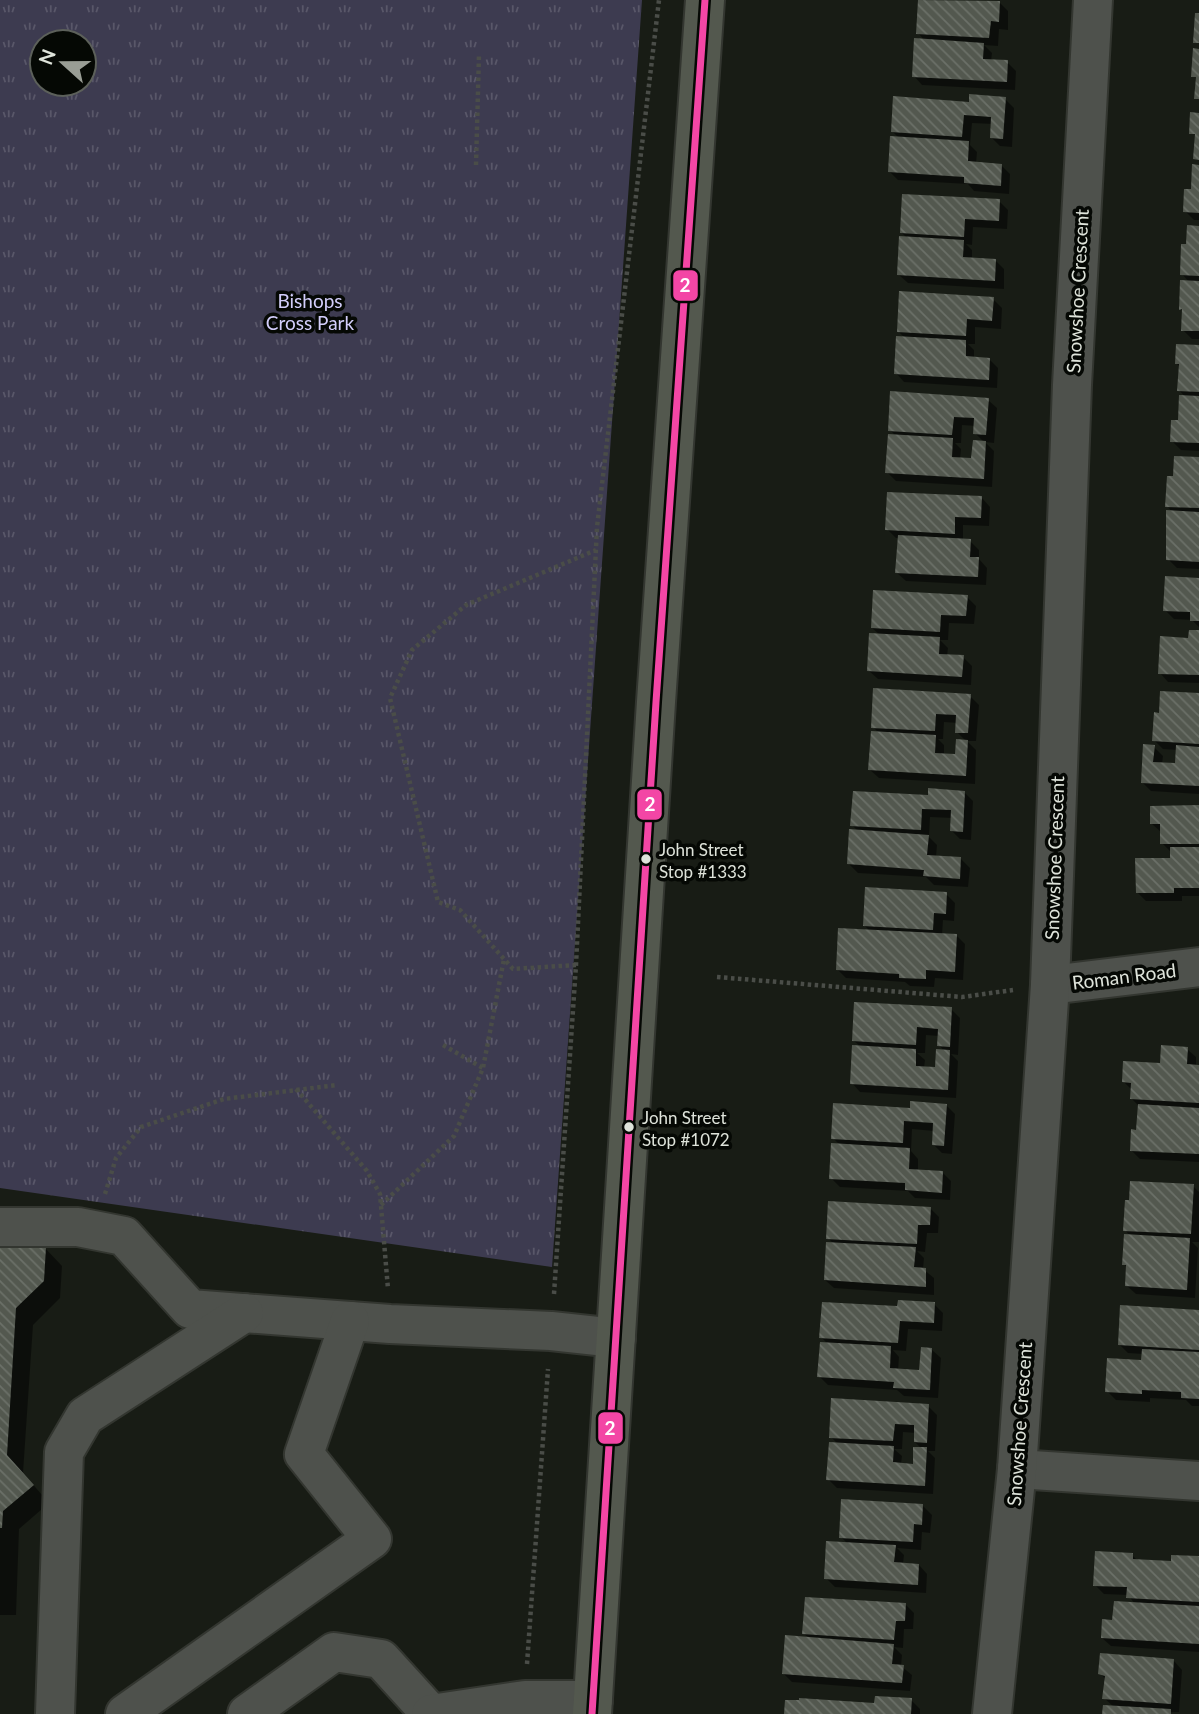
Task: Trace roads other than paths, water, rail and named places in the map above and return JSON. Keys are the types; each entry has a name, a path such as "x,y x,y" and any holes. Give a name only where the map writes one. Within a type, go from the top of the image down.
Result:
{"main road":[{"path":"592,1707 657,688 705,0"}],"street":[{"name":"Snowshoe Crescent","path":"992,1714 1017,1469 1050,985 1072,385 1093,0"},
{"name":"Roman Road","path":"1050,985 1199,967"},
{"path":"0,1227 78,1227 124,1236 190,1309 390,1324 551,1331 616,1338"},
{"path":"55,1714 64,1452 85,1416 244,1314"},
{"path":"125,1714 372,1539 304,1454 350,1321"},
{"path":"1017,1469 1199,1481"},
{"path":"247,1714 334,1652 381,1659 431,1714 525,1700 592,1707"}],"place":[{"name":"John Street Stop #1333","path":"646,859"},
{"name":"John Street Stop #1072","path":"629,1127"}],"park label":[{"name":"Bishops Cross Park","path":"310,311"}]}
